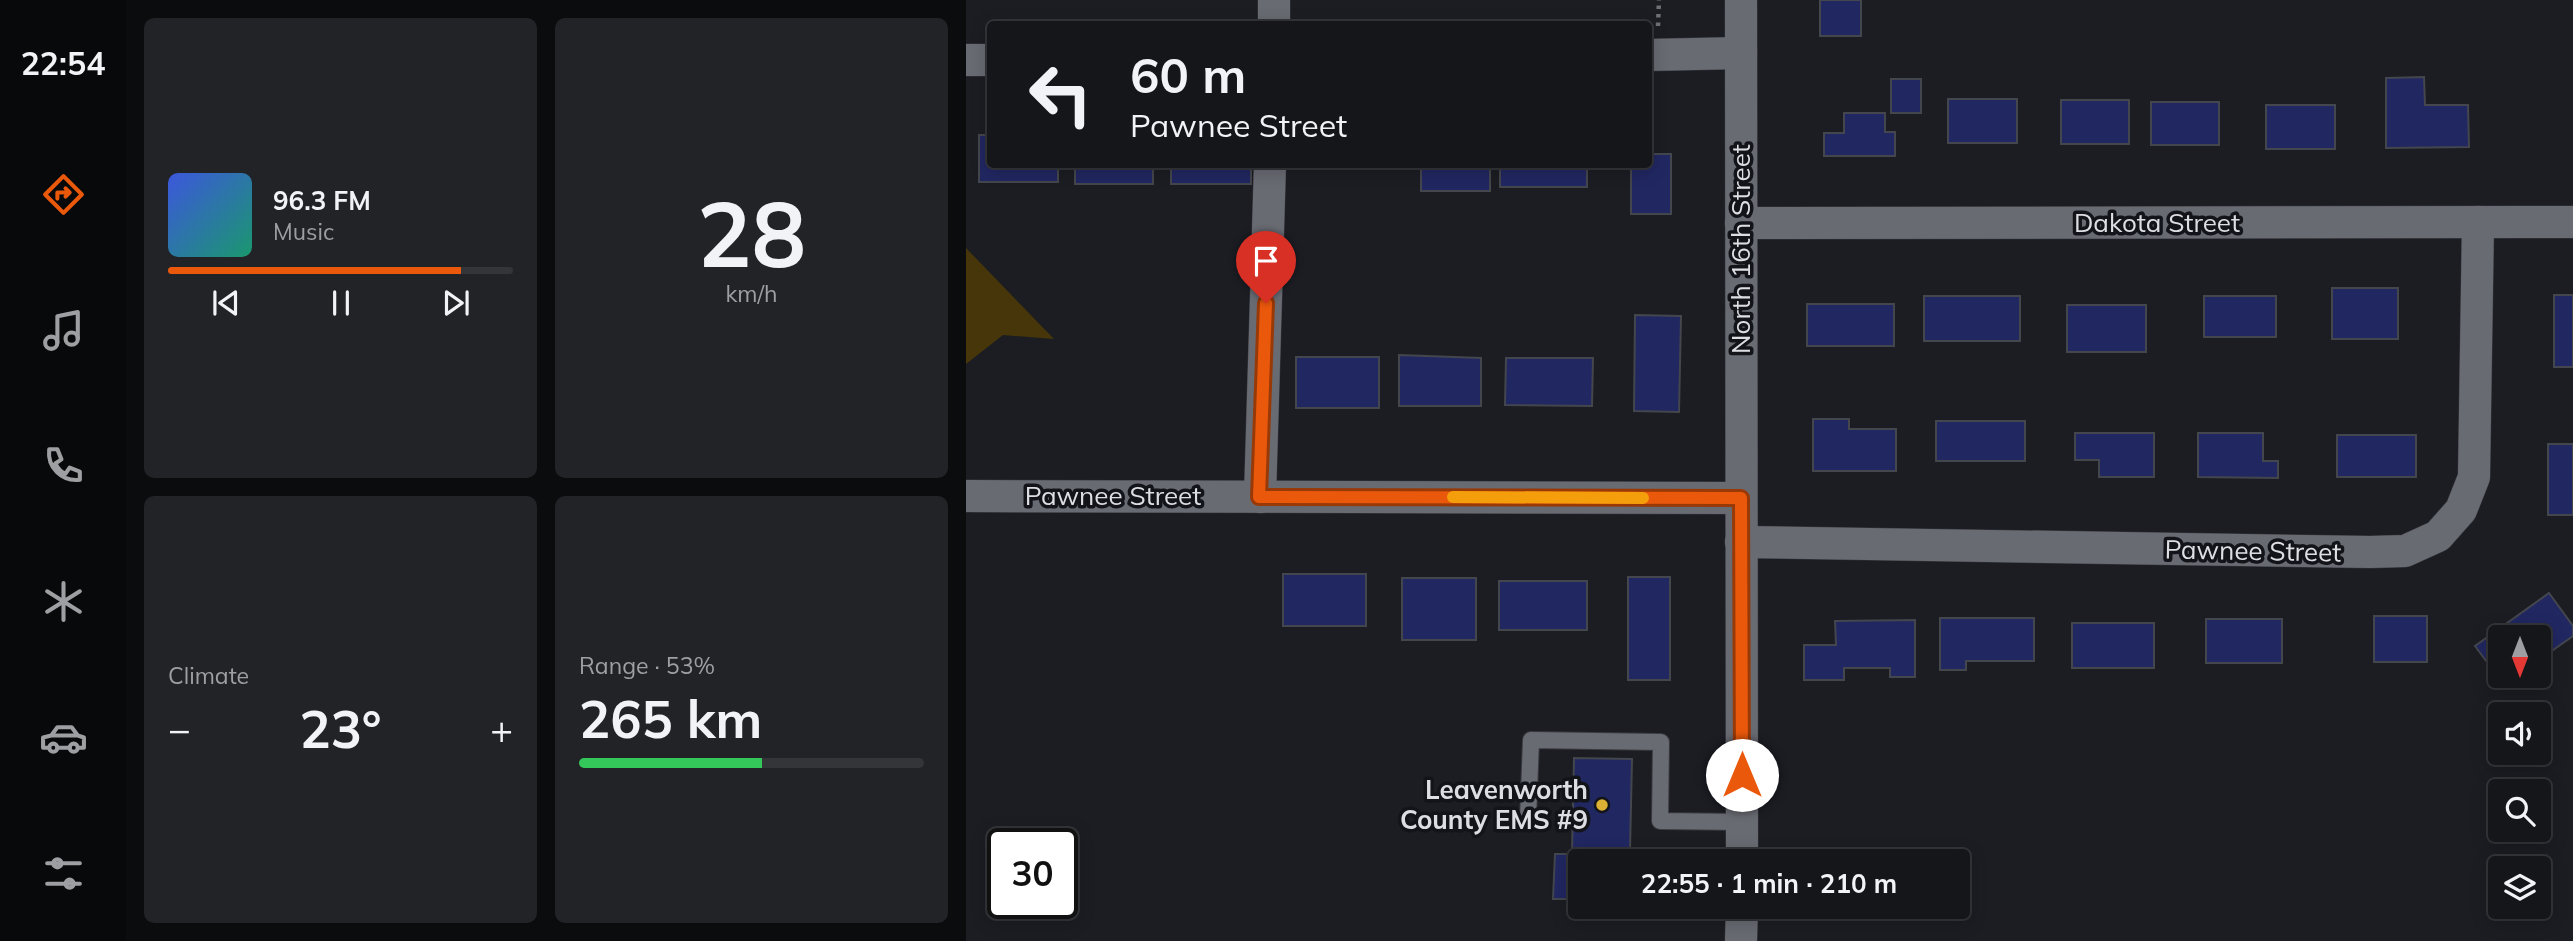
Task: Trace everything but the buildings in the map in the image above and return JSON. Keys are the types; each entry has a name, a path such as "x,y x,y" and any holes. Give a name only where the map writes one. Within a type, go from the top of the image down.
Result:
{"street":[{"path":"1274,0 1274,21"},
{"name":"North 16th Street","path":"1741,0 1742,849"},
{"path":"1652,55 1741,53"},
{"path":"966,60 987,60"},
{"path":"1259,497 1270,168"},
{"name":"Pawnee Street","path":"1741,542 2405,551 2438,536 2461,510 2474,477 2478,222"},
{"name":"Dakota Street","path":"1741,223 2573,222"},
{"name":"Pawnee Street","path":"966,496 1741,498"},
{"path":"1741,941 1742,919"}],"lane":[{"path":"1528,819 1531,740 1661,742 1660,821 1742,822"}],"shaded area":[{"path":"966,248 1054,339 1003,335 966,364"}],"slow traffic":[{"path":"1453,497 1643,498"}],"place":[{"name":"Leavenworth County EMS #9","path":"1602,805"}],"route":[{"path":"1266,303 1259,497 1741,498 1742,775"}]}
